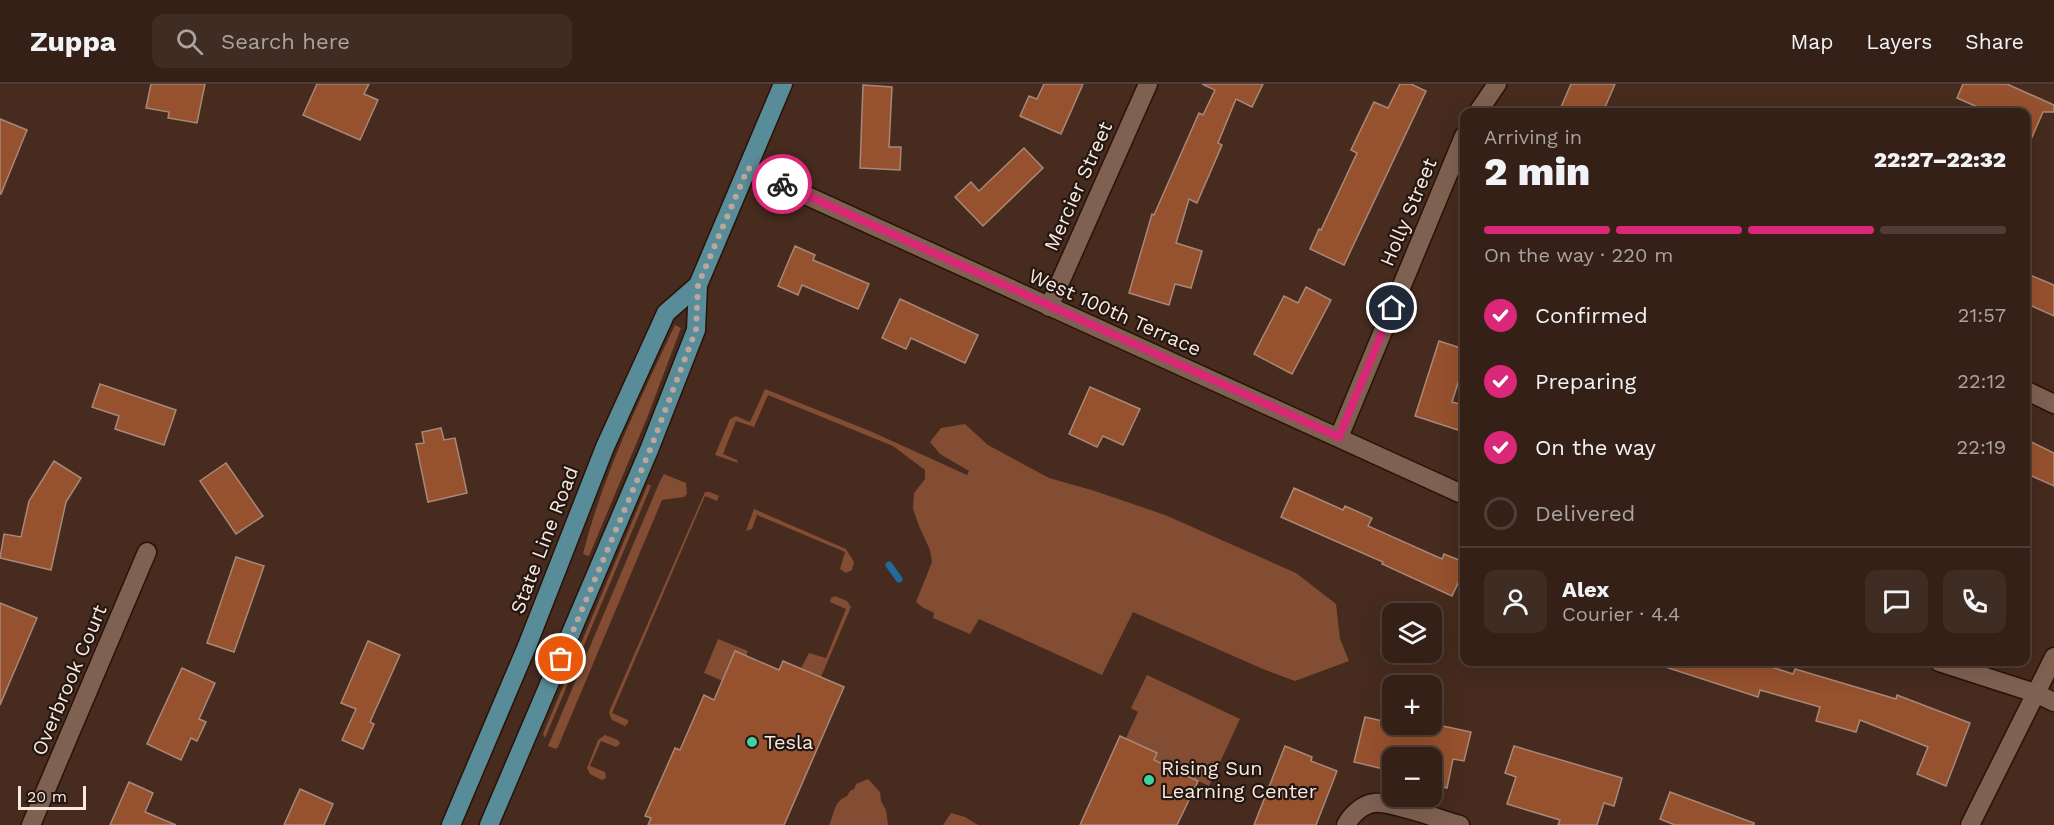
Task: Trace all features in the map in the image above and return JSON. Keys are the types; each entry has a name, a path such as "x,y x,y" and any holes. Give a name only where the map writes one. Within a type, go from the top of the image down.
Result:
{"main road":[{"name":"State Line Road","path":"489,825 650,450 696,330 698,285 783,84"},
{"name":"State Line Road","path":"451,825 527,646 605,447 666,313 698,285"}],"street":[{"name":"Mercier Street","path":"1048,307 1148,84"},
{"path":"1481,108 1497,84"},
{"name":"Holly Street","path":"1339,437 1460,146"},
{"name":"West 100th Terrace","path":"748,168 1048,307 1460,493"},
{"path":"2030,392 2054,404"},
{"name":"Overbrook Court","path":"31,825 147,552"},
{"path":"1970,825 2054,657"},
{"path":"1951,666 2035,693 2054,702"},
{"path":"1346,825 1351,815 1374,803 1401,807 1460,825"}],"shaded area":[{"path":"675,325 681,328 647,418 589,556 583,554 612,466"},
{"path":"765,389 870,431 967,475 969,471 940,454 930,442 941,428 965,424 988,445 1049,478 1165,515 1296,573 1336,604 1340,639 1349,661 1295,681 1133,612 1102,675 979,619 970,634 933,618 934,613 916,602 932,562 930,550 913,509 914,493 925,479 925,470 893,446 768,395 754,427 736,421 723,454 737,460 738,463 715,455 730,419 736,416 750,422"},
{"path":"664,474 686,483 687,494 684,497 662,500 558,747 556,749 548,746 660,481"},
{"path":"648,484 651,486 545,738 543,734"},
{"path":"705,492 719,496 717,501 705,496 612,713 628,720 625,726 612,720 609,712"},
{"path":"754,509 846,549 854,562 852,570 846,573 840,569 845,552 757,515 752,529 746,531"},
{"path":"835,596 847,601 851,607 821,677 801,668 809,653 826,658 846,609 830,602"},
{"path":"718,639 748,651 723,681 704,673"},
{"path":"1147,675 1240,719 1209,786 1154,760 1156,753 1126,738 1138,712 1131,708"},
{"path":"605,735 618,740 620,744 616,747 601,741 590,766 605,772 606,778 602,780 590,774 587,768 598,740"},
{"path":"868,779 880,792 888,825 829,825 839,801 854,789 856,784"},
{"path":"951,813 965,817 978,825 943,825"}],"building":[{"path":"151,84 205,84 197,123 168,118 169,112 146,108"},
{"path":"317,84 369,84 364,94 378,100 360,140 303,115"},
{"path":"1044,84 1083,84 1061,134 1020,116 1029,96 1037,99"},
{"path":"1202,84 1263,84 1252,107 1236,99 1218,143 1222,145 1197,203 1189,199 1176,243 1202,251 1191,288 1175,284 1169,305 1129,293 1152,214 1154,215 1199,113 1203,115 1215,90"},
{"path":"1400,84 1411,84 1426,91 1344,265 1310,249 1357,153 1351,150 1374,102 1388,108"},
{"path":"1571,84 1615,84 1605,108 1561,107"},
{"path":"1963,84 2007,84 2054,105 2054,112 2043,112 2030,142 2030,108 1980,108 1957,98"},
{"path":"863,85 892,87 889,147 901,147 900,170 860,168"},
{"path":"0,119 27,130 1,194 0,194"},
{"path":"1024,148 1043,168 983,226 955,197 971,182 979,191"},
{"path":"795,246 815,255 813,260 869,284 858,309 802,285 798,295 778,286"},
{"path":"2030,275 2054,285 2054,316 2030,305"},
{"path":"1306,287 1331,300 1292,374 1254,354 1284,296 1298,303"},
{"path":"900,299 978,335 965,363 911,338 906,349 882,338"},
{"path":"1439,341 1460,348 1460,377 1452,402 1460,404 1458,430 1415,416"},
{"path":"100,384 176,410 164,445 115,429 119,416 92,407"},
{"path":"1090,387 1140,409 1123,445 1103,436 1097,447 1069,434"},
{"path":"441,428 444,440 455,438 467,493 428,502 416,444 424,443 422,432"},
{"path":"2030,441 2054,453 2054,486 2030,475"},
{"path":"54,461 81,478 66,502 51,570 0,558 4,534 21,537 29,501"},
{"path":"226,463 263,516 236,534 200,481"},
{"path":"1294,488 1343,510 1345,506 1372,518 1368,526 1442,559 1444,554 1460,560 1460,579 1452,596 1382,564 1383,562 1281,517"},
{"path":"236,557 264,566 234,652 207,643"},
{"path":"0,603 37,618 0,705"},
{"path":"368,641 400,655 370,722 374,724 363,749 342,740 356,709 341,703"},
{"name":"Tesla","path":"735,651 779,670 783,661 844,687 784,825 648,825 651,818 645,816 675,748 680,750 704,695 714,700"},
{"path":"1662,666 1768,666 1793,674 1795,669 1896,699 1897,695 1970,723 1946,786 1917,774 1928,747 1860,720 1856,732 1816,721 1820,707 1760,690 1758,697"},
{"path":"182,668 215,683 199,719 206,722 197,741 191,738 181,760 147,744"},
{"path":"1365,717 1382,721 1382,735 1442,735 1442,726 1471,732 1464,761 1453,759 1447,788 1442,787 1442,747 1382,747 1382,769 1354,762"},
{"name":"Rising Sun Learning Center","path":"1120,736 1157,753 1154,760 1198,781 1177,825 1080,825"},
{"path":"1285,746 1312,757 1311,761 1337,771 1316,825 1254,825"},
{"path":"1514,746 1622,778 1614,806 1604,803 1597,825 1558,825 1560,820 1507,804 1516,777 1505,773"},
{"path":"129,782 153,793 145,812 176,825 110,825"},
{"path":"300,789 333,804 324,825 284,825"},
{"path":"1670,792 1754,823 1754,825 1675,825 1660,819"}],"waterway":[{"path":"889,565 899,579"}],"way so far":[{"path":"561,659 650,450 696,330 698,285 748,168 782,184"}],"place":[{"name":"Tesla","path":"752,742"},
{"name":"Rising Sun Learning Center","path":"1149,780"}],"route":[{"path":"782,184 1339,437 1392,308"}]}
